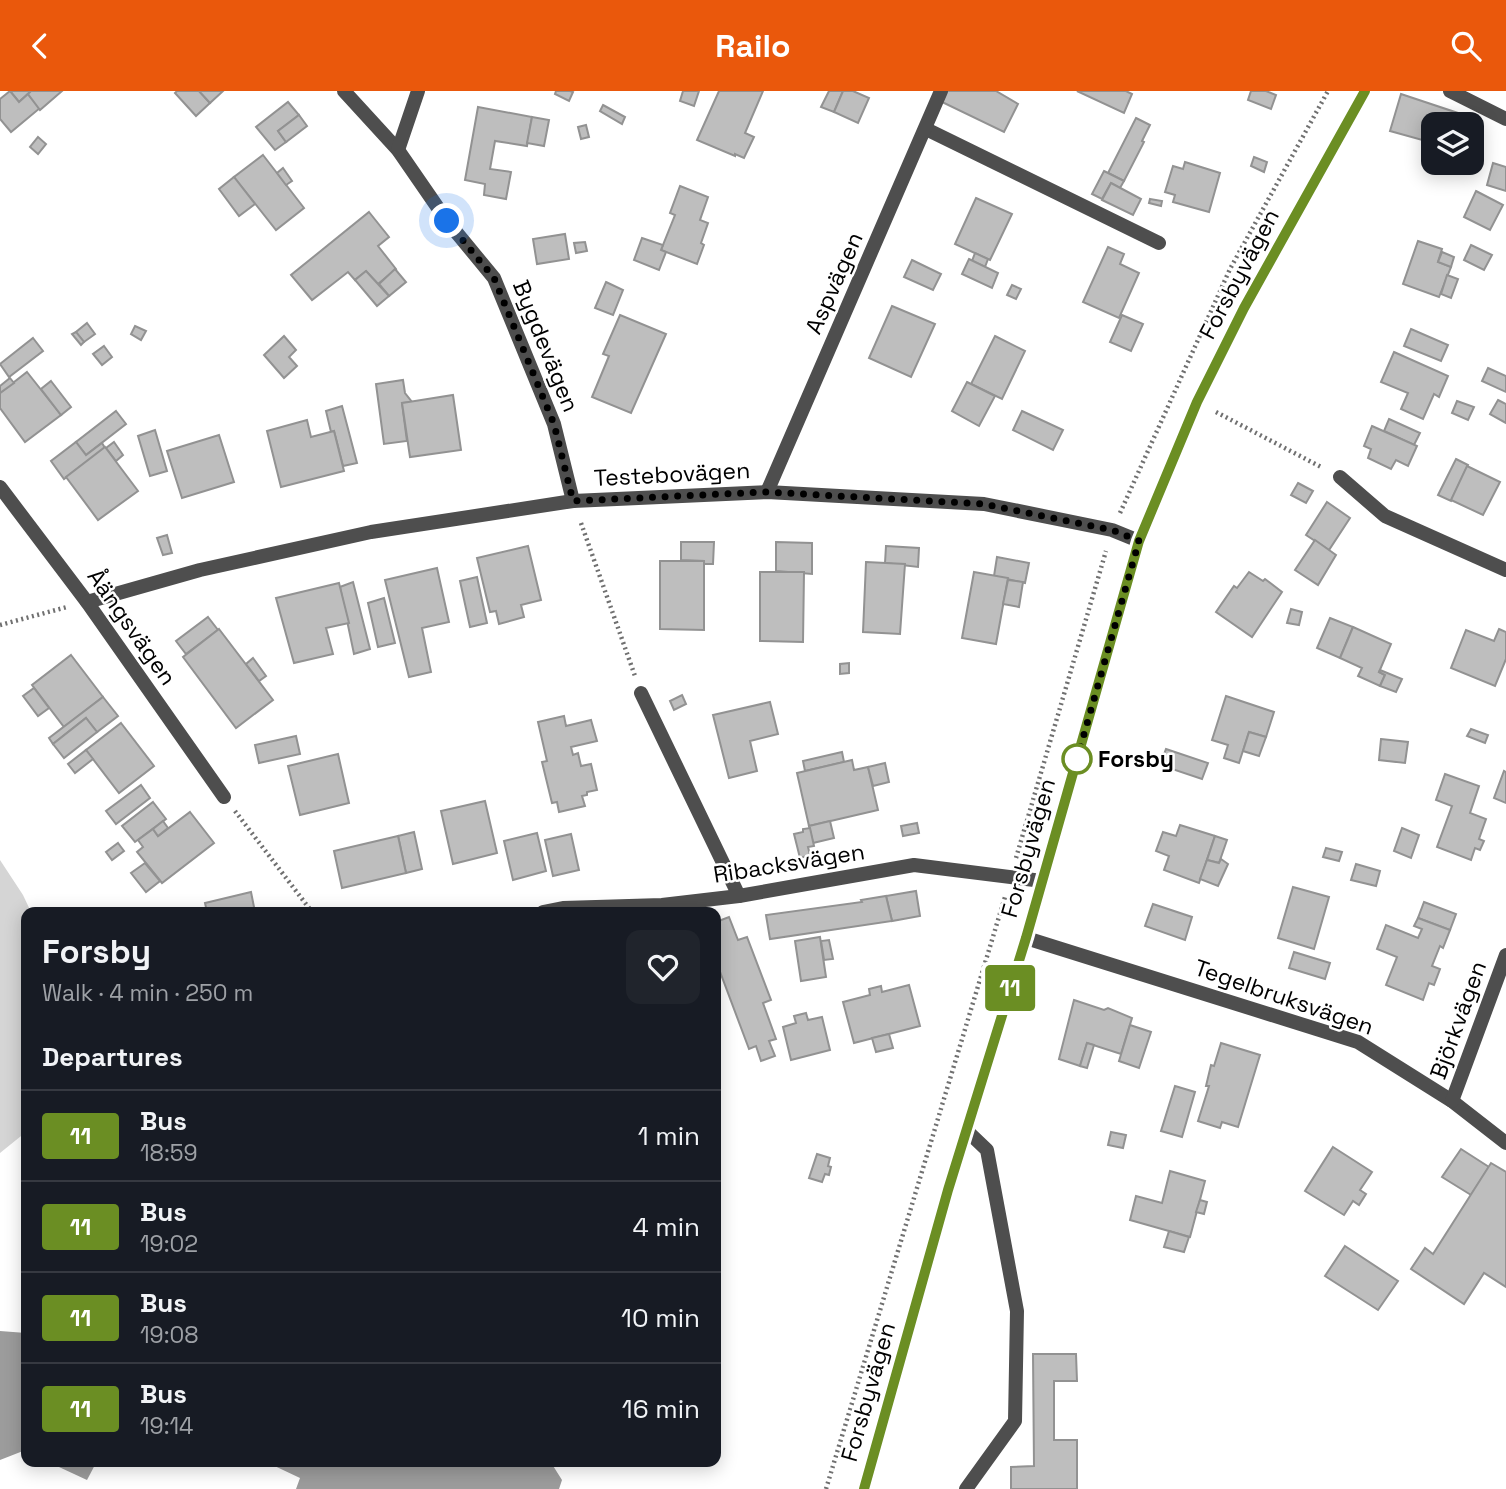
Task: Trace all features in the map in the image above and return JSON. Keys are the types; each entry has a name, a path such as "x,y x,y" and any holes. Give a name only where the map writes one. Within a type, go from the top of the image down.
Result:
{"street":[{"name":"Bygdevägen","path":"344,91 398,150 447,221 494,278 554,424 573,501"},
{"path":"398,150 418,91"},
{"name":"Aspvägen","path":"766,492 941,91"},
{"name":"Forsbyvägen","path":"864,1489 1139,541 1197,402 1244,308 1365,91"},
{"path":"1450,91 1506,119"},
{"path":"926,129 1159,243"},
{"path":"1340,477 1385,516 1506,570"},
{"name":"Åängsvägen","path":"0,487 87,602 224,797"},
{"name":"Testebovägen","path":"87,602 200,570 371,532 573,501 766,492 984,504 1112,530 1139,541"},
{"path":"641,694 739,896"},
{"name":"Ribacksvägen","path":"596,907 662,905 739,896 914,865 1042,881"},
{"name":"Tegelbruksvägen","path":"1026,938 1358,1042 1452,1101 1506,1143"},
{"name":"Björkvägen","path":"1452,1101 1506,955"},
{"path":"966,1130 987,1150 1017,1311 1015,1421 966,1489"}],"path":[{"path":"1197,402 1340,477"},
{"path":"573,501 641,694"},
{"path":"0,625 87,602"},
{"path":"224,797 308,907"}],"shaded area":[{"path":"0,860 29,907 21,907 21,1136 0,1153"},
{"path":"0,1331 21,1333 21,1452 0,1460"},
{"path":"59,1467 94,1467 87,1480"},
{"path":"277,1467 554,1467 562,1480 559,1489 296,1489 300,1478"}],"building":[{"path":"10,91 31,91 19,102"},
{"path":"10,91 19,102 28,94 40,108 11,132 0,119 0,99"},
{"path":"31,91 62,91 40,110 28,94"},
{"path":"199,91 210,103 196,116 175,93"},
{"path":"199,91 223,91 210,103"},
{"path":"556,91 573,92 569,101 555,94"},
{"path":"683,91 699,91 694,106 680,101"},
{"path":"719,91 763,91 745,133 754,137 744,158 697,140"},
{"path":"829,91 843,91 834,112 821,107"},
{"path":"843,91 853,91 869,98 858,123 834,112"},
{"path":"947,91 996,91 1018,104 1004,132 942,102"},
{"path":"1077,91 1126,91 1132,94 1124,113"},
{"path":"1251,91 1266,91 1276,95 1271,109 1248,100"},
{"path":"1401,94 1455,112 1421,112 1421,140 1390,131"},
{"path":"288,102 299,115 278,131 286,142 275,150 256,127"},
{"path":"603,105 625,117 622,124 600,111"},
{"path":"478,107 532,117 527,146 495,141 490,169 511,172 506,199 484,195 485,184 465,180"},
{"path":"299,115 307,126 286,142 278,131"},
{"path":"532,117 549,120 544,146 527,143"},
{"path":"1136,118 1150,125 1124,181 1108,173"},
{"path":"586,125 589,137 581,139 578,127"},
{"path":"38,137 46,144 38,154 30,147"},
{"path":"263,155 304,208 276,230 234,177"},
{"path":"1254,157 1267,162 1264,172 1251,166"},
{"path":"1185,162 1220,173 1209,212 1173,202 1175,195 1165,192 1173,166 1183,169"},
{"path":"1493,163 1506,167 1506,191 1487,185"},
{"path":"283,168 292,181 286,185 277,173"},
{"path":"1104,171 1124,181 1120,188 1111,183 1102,199 1092,194"},
{"path":"234,177 255,204 239,216 219,189"},
{"path":"1111,183 1141,199 1133,215 1102,200"},
{"path":"680,186 708,197 700,220 708,223 697,264 661,250 675,215 670,213"},
{"path":"1476,191 1503,205 1490,230 1464,217"},
{"path":"976,198 1012,214 990,260 955,244"},
{"path":"1150,199 1162,201 1161,206 1149,203"},
{"path":"369,212 389,237 378,246 396,269 378,284 366,271 355,280 348,272 312,300 291,275"},
{"path":"565,234 569,259 537,264 533,239"},
{"path":"642,238 663,245 661,250 666,252 659,270 634,260"},
{"path":"1418,241 1442,249 1438,262 1451,267 1439,297 1403,284"},
{"path":"585,242 587,251 576,253 574,243"},
{"path":"1471,245 1492,255 1484,270 1464,260"},
{"path":"1108,247 1124,254 1120,264 1139,273 1119,318 1083,302"},
{"path":"1442,252 1454,257 1451,267 1438,262"},
{"path":"975,253 988,259 985,267 972,261"},
{"path":"969,259 998,273 992,288 962,274"},
{"path":"912,260 941,274 933,290 904,277"},
{"path":"395,269 406,282 389,296 379,284"},
{"path":"366,271 389,296 377,306 355,280"},
{"path":"1447,275 1458,279 1451,298 1441,294"},
{"path":"606,282 623,290 613,315 595,308"},
{"path":"1012,285 1021,289 1016,299 1007,295"},
{"path":"892,306 935,324 911,377 869,358"},
{"path":"620,315 666,334 631,413 592,397 609,356 603,354"},
{"path":"1122,315 1143,324 1131,351 1110,342"},
{"path":"87,323 95,334 84,342 76,332"},
{"path":"135,326 146,331 141,340 131,334"},
{"path":"1411,329 1448,345 1441,361 1404,346"},
{"path":"76,332 84,342 81,345 72,334"},
{"path":"284,336 296,350 289,357 297,366 284,378 264,355"},
{"path":"995,336 1025,351 1002,399 971,384"},
{"path":"33,338 43,351 9,377 0,364"},
{"path":"104,346 112,357 102,365 93,354"},
{"path":"1394,352 1448,376 1439,397 1434,394 1423,419 1401,409 1408,393 1381,382"},
{"path":"1488,368 1506,376 1506,392 1482,381"},
{"path":"27,372 61,415 25,442 0,408 0,393"},
{"path":"10,378 14,383 0,393 0,386"},
{"path":"403,380 405,393 412,402 402,403 407,441 384,444 376,384"},
{"path":"51,381 71,407 61,415 41,389"},
{"path":"967,382 995,396 979,426 952,411"},
{"path":"453,395 461,450 410,457 402,403"},
{"path":"1498,400 1506,404 1506,423 1490,414"},
{"path":"1457,401 1474,407 1468,420 1452,413"},
{"path":"342,406 357,463 343,466 326,411"},
{"path":"116,411 126,424 86,455 76,442"},
{"path":"1022,411 1063,430 1053,450 1013,430"},
{"path":"1389,419 1420,433 1414,445 1384,431"},
{"path":"307,420 311,437 334,431 344,471 281,487 267,431"},
{"path":"1372,426 1417,446 1408,466 1396,460 1391,469 1368,458 1371,449 1364,446"},
{"path":"155,430 167,471 150,476 138,436"},
{"path":"219,435 234,482 182,498 167,451"},
{"path":"76,442 86,455 102,443 105,448 64,479 51,461"},
{"path":"114,442 123,455 116,461 106,448"},
{"path":"105,447 138,491 98,520 66,477"},
{"path":"1456,459 1468,465 1451,501 1438,495"},
{"path":"1467,466 1500,482 1483,515 1451,500"},
{"path":"1298,483 1313,491 1306,503 1291,495"},
{"path":"1327,502 1350,518 1329,550 1306,535"},
{"path":"167,535 172,553 163,555 157,538"},
{"path":"1315,540 1336,555 1318,585 1295,570"},
{"path":"681,542 714,542 713,564 681,560"},
{"path":"776,542 812,543 812,574 776,571"},
{"path":"528,546 541,600 521,605 524,617 499,624 496,611 490,612 477,558"},
{"path":"886,546 919,548 918,567 885,563"},
{"path":"997,557 1029,563 1025,583 994,576"},
{"path":"660,561 704,561 704,630 660,629"},
{"path":"866,562 905,564 900,634 863,632"},
{"path":"437,568 449,622 422,628 431,672 409,677 385,580"},
{"path":"760,572 804,572 803,642 760,641"},
{"path":"974,572 1008,578 996,644 962,638"},
{"path":"1249,572 1263,581 1265,579 1282,592 1252,637 1216,612 1234,586 1237,588"},
{"path":"477,577 487,623 470,627 460,581"},
{"path":"1008,580 1023,582 1019,607 1003,604"},
{"path":"353,582 370,649 354,654 340,587"},
{"path":"339,583 349,623 326,628 333,654 294,663 276,598"},
{"path":"384,598 395,643 378,647 368,603"},
{"path":"1291,609 1302,612 1299,625 1287,623"},
{"path":"208,617 218,630 186,654 176,641"},
{"path":"1330,618 1353,627 1340,658 1317,648"},
{"path":"1353,627 1391,644 1379,672 1385,675 1380,686 1358,676 1362,668 1340,658"},
{"path":"219,629 273,700 236,728 183,657"},
{"path":"1499,629 1506,632 1506,659 1495,686 1451,668 1466,630 1494,641"},
{"path":"71,655 103,697 64,727 32,685"},
{"path":"253,658 266,676 259,681 246,664"},
{"path":"849,663 849,673 840,674 840,664"},
{"path":"1380,670 1402,679 1396,692 1380,686 1385,675 1379,672"},
{"path":"34,688 49,708 38,716 23,696"},
{"path":"682,695 686,704 674,710 670,701"},
{"path":"1226,696 1274,712 1266,737 1249,732 1239,763 1224,758 1228,745 1212,740"},
{"path":"103,697 118,716 97,732 86,718 53,744 49,738"},
{"path":"770,702 778,734 750,741 757,771 729,778 713,715"},
{"path":"564,716 566,726 591,720 597,741 571,747 573,755 578,753 581,766 591,764 597,790 582,796 585,806 559,812 557,802 552,803 542,762 547,761 538,722"},
{"path":"86,718 97,732 64,758 53,744"},
{"path":"121,723 154,766 119,793 86,750"},
{"path":"1471,729 1488,735 1485,743 1467,736"},
{"path":"1249,732 1266,737 1259,756 1243,751"},
{"path":"296,736 300,754 259,763 255,745"},
{"path":"1381,739 1408,742 1405,763 1379,760"},
{"path":"1166,749 1208,763 1202,779 1160,765"},
{"path":"86,750 93,759 75,773 68,764"},
{"path":"842,752 844,762 805,771 803,761"},
{"path":"338,754 349,803 300,815 288,766"},
{"path":"852,760 854,770 868,767 878,810 809,826 797,773"},
{"path":"885,763 889,782 873,786 868,767"},
{"path":"1504,771 1506,772 1506,803 1494,798"},
{"path":"1445,774 1479,786 1470,813 1486,819 1479,839 1484,841 1480,850 1475,848 1471,860 1437,847 1452,806 1436,800"},
{"path":"141,785 150,798 116,824 106,811"},
{"path":"485,801 497,853 453,864 441,811"},
{"path":"153,802 166,819 135,842 122,826"},
{"path":"190,812 214,843 162,883 137,852 143,847 138,840 153,829 158,836"},
{"path":"163,821 168,828 158,836 153,829"},
{"path":"830,821 834,838 813,843 809,826"},
{"path":"917,823 919,833 903,836 901,826"},
{"path":"1180,825 1215,836 1199,883 1164,870 1169,856 1156,851 1163,832 1176,836"},
{"path":"810,828 814,846 808,847 810,855 800,858 794,834"},
{"path":"1402,828 1419,835 1411,858 1394,851"},
{"path":"414,832 422,869 406,873 398,836"},
{"path":"537,833 546,871 513,880 504,841"},
{"path":"571,834 579,870 553,876 545,840"},
{"path":"398,836 406,873 342,888 334,851"},
{"path":"1215,836 1227,840 1219,863 1207,860"},
{"path":"118,843 124,851 112,860 106,852"},
{"path":"1326,848 1342,852 1339,861 1323,857"},
{"path":"1221,859 1228,864 1218,886 1200,879 1207,860 1219,863"},
{"path":"145,863 160,881 146,892 131,873"},
{"path":"1356,864 1380,871 1376,886 1351,880"},
{"path":"1293,887 1329,897 1314,949 1278,938"},
{"path":"916,891 920,916 892,921 886,896"},
{"path":"251,892 254,907 206,907 205,903"},
{"path":"886,896 892,921 770,939 766,915 862,902 861,900"},
{"path":"1424,902 1456,914 1450,930 1418,918"},
{"path":"1153,904 1192,917 1185,940 1145,926"},
{"path":"729,917 738,940 747,937 771,1000 763,1003 776,1039 769,1041 775,1056 761,1061 756,1046 749,1049 721,974 721,920"},
{"path":"1418,918 1450,930 1432,966 1440,969 1434,985 1429,983 1423,1000 1386,985 1397,957 1377,949 1386,925 1418,938 1422,929 1414,926"},
{"path":"820,937 826,977 801,981 795,941"},
{"path":"829,940 833,959 824,960 821,941"},
{"path":"1294,952 1330,963 1325,979 1289,968"},
{"path":"909,985 920,1026 854,1043 843,1002 870,995 869,989 881,986 882,992"},
{"path":"1074,1000 1104,1010 1108,1008 1132,1018 1121,1054 1087,1043 1080,1066 1059,1059"},
{"path":"806,1013 808,1020 822,1017 830,1050 791,1060 783,1027 796,1023 794,1016"},
{"path":"1130,1025 1151,1032 1139,1068 1119,1061"},
{"path":"889,1034 893,1048 876,1052 872,1038"},
{"path":"1087,1043 1094,1045 1087,1068 1080,1066"},
{"path":"1221,1043 1260,1055 1238,1127 1222,1122 1220,1128 1198,1121 1209,1086 1206,1086 1211,1065 1214,1066"},
{"path":"1175,1086 1195,1092 1182,1137 1161,1131"},
{"path":"1111,1132 1126,1135 1123,1148 1108,1145"},
{"path":"1333,1147 1372,1172 1360,1190 1366,1194 1359,1205 1353,1201 1344,1215 1305,1191"},
{"path":"1461,1149 1489,1167 1471,1195 1442,1177"},
{"path":"817,1154 830,1158 829,1175 825,1174 822,1182 809,1178"},
{"path":"1491,1163 1506,1172 1506,1287 1484,1273 1464,1304 1411,1269 1425,1248 1433,1254"},
{"path":"1170,1171 1205,1181 1190,1237 1130,1220 1136,1196 1162,1203"},
{"path":"1200,1200 1207,1202 1204,1214 1196,1212"},
{"path":"1169,1231 1189,1237 1184,1252 1164,1247"},
{"path":"1345,1246 1398,1281 1378,1310 1325,1276"},
{"path":"1033,1354 1076,1354 1077,1381 1054,1381 1054,1440 1077,1440 1077,1489 1011,1489 1011,1467 1034,1466"}],"bus line":[{"name":"11","path":"864,1489 948,1190 1026,938 1139,541 1197,402 1244,308 1365,91"}],"place":[{"name":"Forsby","path":"1077,759"}],"route":[{"path":"447,221 494,278 554,424 573,501 766,492 984,504 1112,530 1139,541 1077,759"}]}
